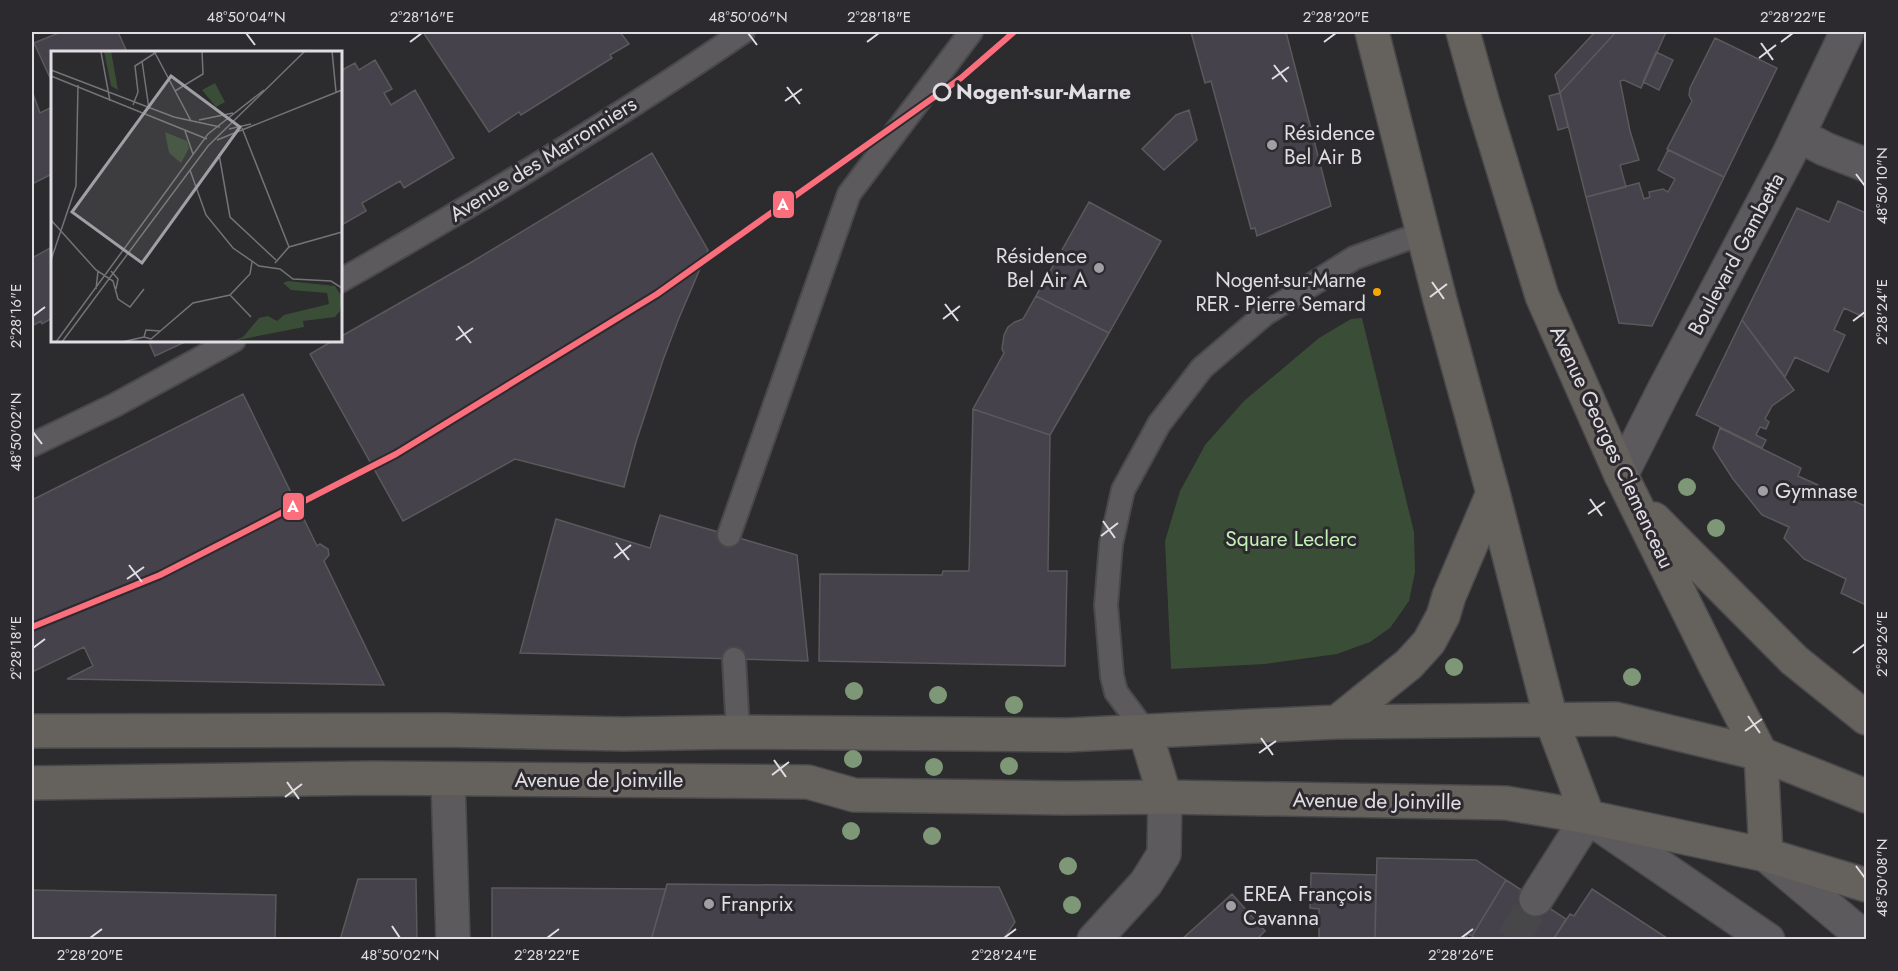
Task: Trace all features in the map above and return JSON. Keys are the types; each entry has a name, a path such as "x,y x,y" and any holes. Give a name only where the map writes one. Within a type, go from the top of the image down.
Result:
{"main road":[{"path":"1372,32 1422,233 1551,718 1588,817"},
{"name":"Avenue Georges Clemenceau","path":"1463,32 1542,296 1628,487 1714,665 1761,754 1766,855"},
{"path":"1628,487 1794,660 1866,718"},
{"path":"1338,722 1409,664 1429,642 1443,616 1449,596 1493,493"},
{"path":"32,731 397,730 623,734 738,732 1067,735 1338,722 1616,719 1761,754 1866,796"},
{"path":"1145,731 1165,797"},
{"name":"Avenue de Joinville","path":"32,783 372,778 808,782 854,795 1165,797 1506,803 1588,817 1766,855 1866,885"}],"street":[{"name":"Boulevard Gambetta","path":"1628,487 1665,388 1798,135 1847,32"},
{"path":"1798,135 1825,149 1866,165"},
{"path":"448,780 453,939"},
{"path":"1094,939 1146,883 1164,854 1165,797"},
{"path":"1536,899 1588,817 1768,939"},
{"path":"1766,855 1866,939"}],"lane":[{"name":"Avenue des Marronniers","path":"342,279 443,221 577,139 743,32"},
{"path":"729,535 849,195 971,32"},
{"path":"1145,731 1116,692 1112,676 1106,605 1111,544 1123,490 1159,424 1202,368 1265,314 1354,258 1422,233"},
{"path":"32,445 115,405 230,342"},
{"path":"734,659 738,732"}],"green space":[{"name":"Square Leclerc","path":"1362,318 1414,532 1415,572 1409,601 1390,628 1370,642 1337,654 1265,664 1171,669 1165,541 1180,491 1205,445 1244,401 1319,338 1351,319"}],"building":[{"path":"61,32 118,32 127,51 51,51 51,80 34,43"},
{"path":"423,32 620,32 629,44 610,55 612,58 521,115 519,112 489,132"},
{"name":"Résidence Bel Air B","path":"1191,32 1286,32 1331,206 1257,236 1255,228 1251,229 1211,81 1205,83"},
{"path":"1595,32 1616,32 1560,93 1555,75"},
{"path":"1616,32 1666,32 1641,88 1624,80 1620,81 1630,131 1639,160 1620,165 1626,187 1586,197 1560,93"},
{"path":"1715,38 1777,68 1724,177 1667,149 1692,101 1689,95 1690,88"},
{"path":"1656,52 1673,60 1659,90 1643,82"},
{"path":"375,60 392,89 384,93 391,105 415,90 454,158 404,188 400,181 362,203 366,211 342,225 342,70 355,63 359,70"},
{"path":"32,91 40,113 51,108 51,174 32,184"},
{"path":"1560,93 1568,127 1558,130 1549,96"},
{"path":"1189,110 1197,140 1164,170 1142,149 1176,115"},
{"path":"1668,150 1724,177 1652,326 1619,323 1586,197 1639,183 1644,199 1650,197 1649,192 1663,189 1668,192 1675,179 1658,170"},
{"path":"652,153 708,250 663,360 624,487 515,459 403,521 310,354 331,342 342,342 342,336 470,263"},
{"path":"1838,201 1866,213 1866,318 1844,308 1834,330 1845,335 1828,372 1795,357 1785,377 1742,320 1797,208 1829,222"},
{"name":"Résidence Bel Air A","path":"1089,202 1161,241 1109,333 1036,296"},
{"path":"51,248 51,319 32,326 32,258"},
{"path":"1036,296 1109,333 1050,435 973,409 1004,353 1002,349 1004,335 1008,327 1023,319"},
{"path":"1742,320 1794,390 1772,406 1765,419 1769,422 1766,429 1760,427 1756,435 1766,440 1762,448 1696,415"},
{"path":"149,342 183,343 155,356"},
{"path":"243,394 317,546 320,544 328,549 329,555 324,561 384,685 67,679 93,666 84,647 32,672 32,500"},
{"path":"973,409 1050,435 1048,571 1067,571 1065,666 819,661 820,574 942,575 943,571 969,571"},
{"path":"1720,428 1801,468 1798,476 1865,506 1866,502 1866,605 1841,593 1846,579 1804,559 1784,538 1789,527 1762,515 1733,479 1713,448"},
{"path":"660,515 797,555 808,661 520,653 556,519 650,548"},
{"path":"1377,858 1476,860 1506,880 1472,936 1468,934 1465,940 1375,940"},
{"path":"1311,873 1376,875 1375,940 1319,940 1319,909 1310,908"},
{"path":"358,879 416,879 417,940 340,940"},
{"path":"1506,880 1566,919 1553,940 1477,940 1472,936"},
{"path":"667,884 999,887 1015,922 1003,940 651,940"},
{"path":"492,888 666,889 651,940 492,940"},
{"path":"1592,889 1670,940 1553,940 1570,914 1574,916"},
{"path":"32,890 276,895 275,940 32,940"},
{"name":"EREA François Cavanna","path":"1232,894 1265,931 1256,940 1181,940"}],"tunnel":[{"path":"1513,940 1536,899"}],"rail line":[{"name":"A","path":"32,627 160,575 396,454 657,294 961,78 1014,32"}],"place":[{"name":"Nogent-sur-Marne","path":"942,92"},
{"name":"Résidence Bel Air B","path":"1272,145"},
{"name":"Résidence Bel Air A","path":"1099,268"},
{"name":"Nogent-sur-Marne RER - Pierre Semard","path":"1377,292"},
{"name":"Gymnase","path":"1763,491"},
{"name":"Franprix","path":"709,904"},
{"name":"EREA François Cavanna","path":"1231,906"}]}
